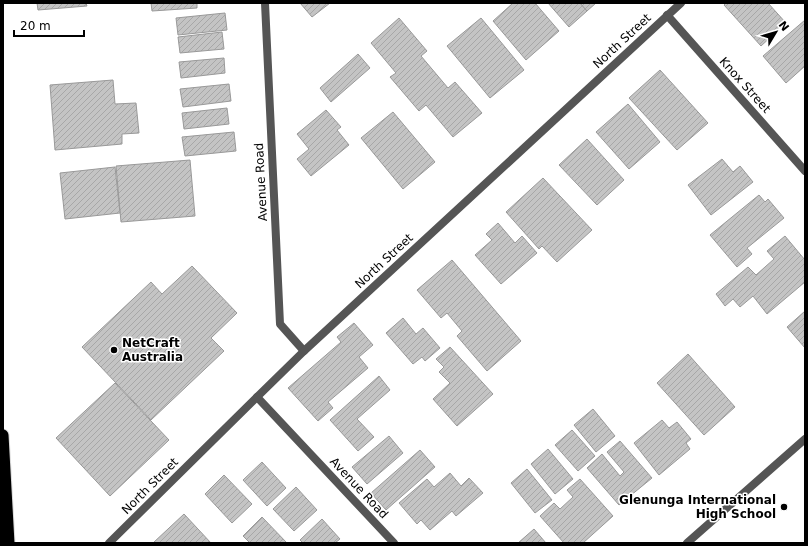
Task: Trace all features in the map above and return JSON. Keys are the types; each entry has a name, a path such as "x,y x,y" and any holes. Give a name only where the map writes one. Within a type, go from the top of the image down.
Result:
{"highway":[{"path":"3,435 10,543"}],"street":[{"name":"Avenue Road","path":"265,3 280,324 304,351"},
{"name":"North Street","path":"109,543 304,351 681,3"},
{"name":"Knox Street","path":"667,15 805,171"},
{"name":"Avenue Road","path":"257,397 394,543"},
{"path":"687,543 805,439"}],"building":[{"path":"37,3 86,3 87,6 38,10"},
{"path":"151,3 197,3 197,8 152,11"},
{"path":"300,3 330,3 312,17"},
{"path":"513,3 535,3 559,31 526,60 493,21"},
{"path":"548,3 580,3 587,11 569,27"},
{"path":"580,3 596,3 587,11"},
{"path":"726,3 768,3 786,23 761,46 724,5"},
{"path":"225,13 227,30 178,35 176,18"},
{"path":"399,18 427,51 421,56 448,88 455,82 482,113 453,137 426,105 419,111 390,77 396,73 371,43"},
{"path":"481,18 524,70 490,98 447,46"},
{"path":"805,20 805,66 786,83 763,56"},
{"path":"222,32 224,49 180,53 178,37"},
{"path":"358,54 370,68 331,102 320,88"},
{"path":"224,58 225,73 181,78 179,62"},
{"path":"660,70 708,123 677,150 629,98"},
{"path":"113,80 115,104 136,103 139,133 122,134 122,144 55,150 50,85"},
{"path":"229,84 231,101 183,107 180,89"},
{"path":"628,104 660,142 629,169 596,132"},
{"path":"227,108 229,124 184,129 182,113"},
{"path":"326,110 341,127 337,130 349,145 311,176 297,159 309,149 297,134"},
{"path":"393,112 435,162 403,189 361,138"},
{"path":"234,132 236,151 185,156 182,137"},
{"path":"587,139 624,180 597,205 559,165"},
{"path":"722,159 733,172 740,166 753,182 711,215 688,185"},
{"path":"190,160 195,216 121,222 116,166"},
{"path":"115,167 120,213 65,219 60,173"},
{"path":"543,178 592,230 557,262 542,246 539,249 506,212"},
{"path":"759,195 765,202 768,199 784,218 747,248 752,254 737,267 710,235"},
{"path":"498,223 515,243 522,236 537,253 501,284 475,255 492,240 486,234"},
{"path":"785,236 805,260 805,282 767,314 753,296 740,307 733,299 725,306 716,294 748,267 756,275 774,259 767,251"},
{"path":"452,260 521,341 487,371 457,336 462,331 447,313 441,318 417,290"},
{"path":"192,266 237,313 211,338 224,351 151,420 82,347 151,282 162,294"},
{"path":"805,311 805,348 787,327"},
{"path":"403,318 416,334 423,328 440,348 425,361 422,357 413,364 386,333"},
{"path":"354,323 373,345 359,357 368,368 328,402 333,408 318,421 288,388 341,342 337,337"},
{"path":"450,347 493,394 457,426 433,399 450,383 439,372 444,367 436,359"},
{"path":"688,354 735,407 704,435 657,383"},
{"path":"379,376 390,390 357,419 374,437 358,451 330,420"},
{"path":"115,383 169,440 110,496 56,438"},
{"path":"593,409 615,436 596,452 574,425"},
{"path":"662,420 669,428 677,422 691,439 686,443 690,449 659,475 634,443"},
{"path":"572,430 595,456 578,471 555,445"},
{"path":"389,436 403,453 367,484 352,467"},
{"path":"620,441 652,478 619,505 587,468 602,454 620,476 624,472 607,452"},
{"path":"548,449 573,479 555,494 531,464"},
{"path":"420,450 435,467 386,510 371,493"},
{"path":"262,462 286,488 267,506 243,480"},
{"path":"527,469 552,500 535,513 511,483"},
{"path":"450,473 461,486 469,478 483,493 456,516 452,511 430,530 421,520 417,524 399,503 427,479 434,487"},
{"path":"224,475 252,504 232,523 205,494"},
{"path":"580,479 613,516 583,543 564,543 540,516 554,503 560,509 573,497 567,490"},
{"path":"296,487 317,510 294,531 273,509"},
{"path":"184,514 211,543 153,543"},
{"path":"262,517 287,543 250,543 243,536"},
{"path":"322,519 340,539 335,543 303,543 300,540"},
{"path":"534,529 546,543 518,543"}],"place":[{"name":"NetCraft Australia","path":"114,350"},
{"name":"Glenunga International High School","path":"784,507"}]}
